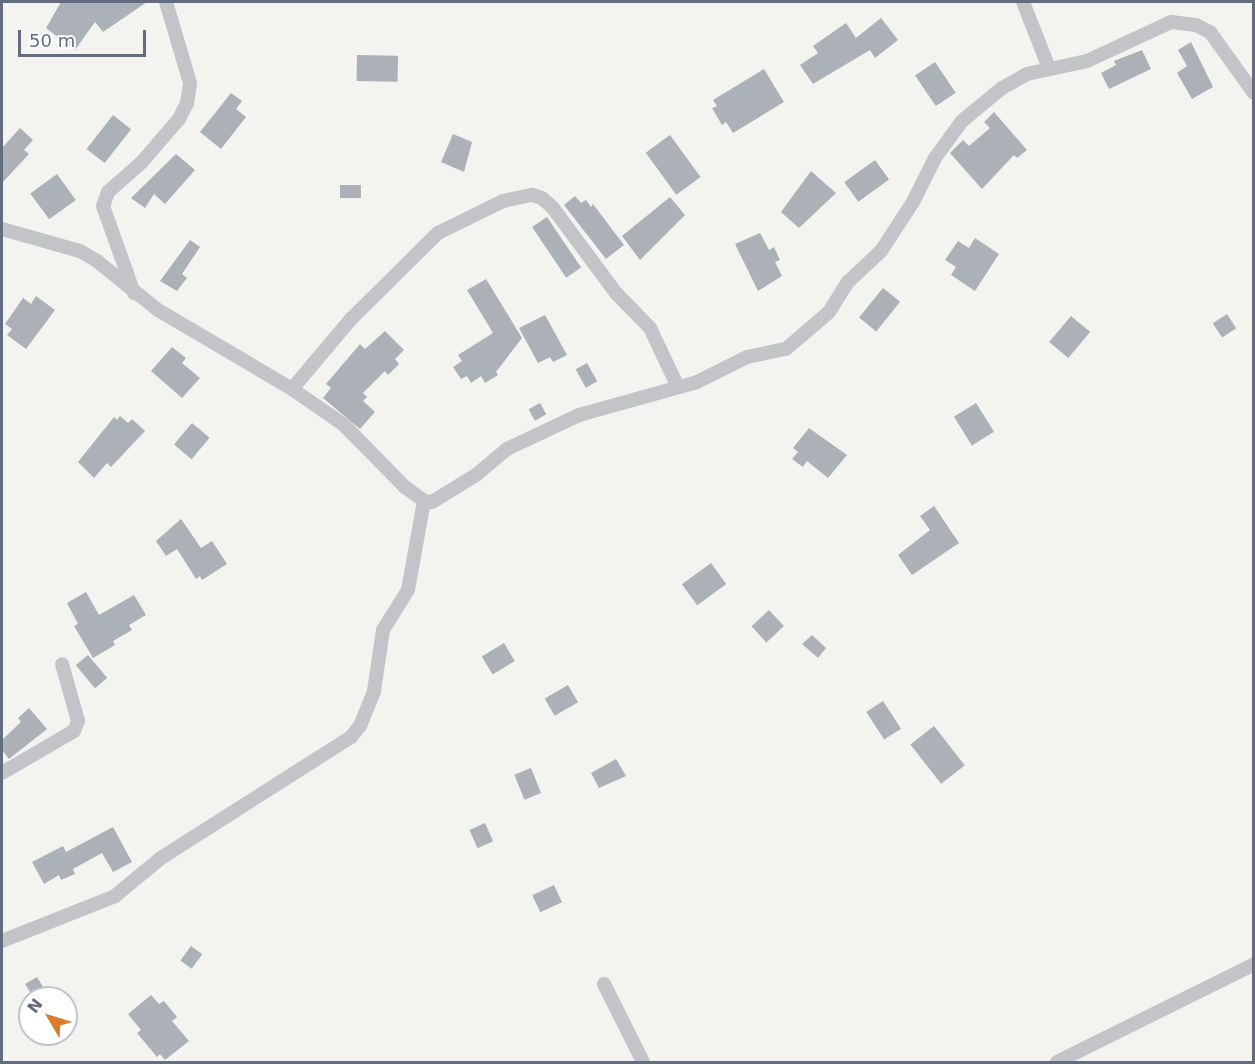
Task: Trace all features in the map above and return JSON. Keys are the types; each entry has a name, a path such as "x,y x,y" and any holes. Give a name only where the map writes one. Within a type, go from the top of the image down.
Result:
{"street":[{"path":"134,293 104,206 108,192 142,162 179,119 187,103 190,83 166,2"},
{"path":"1023,2 1049,68"},
{"path":"424,501 439,498 476,476 507,449 579,414 678,387 747,357 786,349 829,312 848,282 880,251 913,202 935,158 962,121 1002,88 1026,74 1087,61 1171,22 1196,25 1210,32 1254,93"},
{"path":"292,389 351,319 438,232 503,201 532,195 542,198 553,208 616,294 651,328 678,387"},
{"path":"2,229 80,251 134,293 292,389 344,425 424,501"},
{"path":"2,941 115,896 161,858 351,737 360,726 375,691 383,630 408,590 424,501"},
{"path":"2,773 74,731 78,721 62,664"},
{"path":"1057,1062 1254,964"},
{"path":"604,984 643,1062"}],"building":[{"path":"61,2 147,2 103,32 95,22 75,50 46,28"},
{"path":"881,18 898,40 875,58 870,50 813,84 800,65 818,53 813,46 846,23 856,38"},
{"path":"1191,42 1213,87 1192,99 1177,73 1187,66 1178,50"},
{"path":"1142,50 1151,69 1109,89 1101,73 1116,65 1114,61"},
{"path":"357,55 398,56 398,82 357,81"},
{"path":"935,62 956,93 936,106 915,75"},
{"path":"764,69 784,102 733,133 726,122 722,125 712,108 717,106 713,100"},
{"path":"231,93 242,101 236,109 246,117 221,149 200,132"},
{"path":"994,112 1027,150 1017,158 1014,155 982,189 950,153 963,140 969,146 990,128 984,122"},
{"path":"113,115 131,129 105,163 87,149"},
{"path":"20,128 33,140 24,150 29,154 2,183 2,148"},
{"path":"453,134 472,142 464,172 441,162"},
{"path":"670,135 701,177 676,195 646,153"},
{"path":"176,154 195,170 165,204 154,194 145,208 131,198"},
{"path":"875,160 889,179 858,202 844,182"},
{"path":"811,171 836,193 799,228 781,212"},
{"path":"57,174 76,200 49,219 30,193"},
{"path":"340,185 361,185 361,198 340,198"},
{"path":"575,196 581,203 586,200 591,207 593,204 624,245 606,259 564,205"},
{"path":"670,197 685,215 640,260 622,236"},
{"path":"547,217 581,268 566,278 532,227"},
{"path":"760,233 769,250 774,247 780,260 775,262 782,276 758,291 735,244"},
{"path":"975,238 999,254 975,291 951,275 956,267 945,260 958,241 969,248"},
{"path":"190,240 200,247 182,274 187,278 177,291 160,281"},
{"path":"486,279 522,338 496,372 498,375 485,383 481,376 471,383 467,376 461,379 453,367 462,361 458,355 493,333 467,290"},
{"path":"883,288 900,302 876,331 859,318"},
{"path":"36,296 55,310 26,349 7,335 12,329 5,324 23,298 31,304"},
{"path":"1227,314 1236,328 1222,338 1213,323"},
{"path":"545,315 567,355 553,362 550,357 538,363 519,328"},
{"path":"1071,316 1090,332 1068,358 1049,342"},
{"path":"385,331 404,350 395,359 399,364 388,375 385,371 363,393 367,397 363,401 375,412 360,429 323,398 331,388 326,384 360,344 365,349"},
{"path":"172,347 186,358 182,363 200,378 182,398 151,371"},
{"path":"587,363 597,381 586,388 576,369"},
{"path":"540,403 546,414 535,421 529,409"},
{"path":"976,403 994,432 972,446 954,417"},
{"path":"120,416 128,423 132,419 145,431 111,467 107,463 94,478 78,462 114,417 117,420"},
{"path":"192,423 210,438 192,459 174,444"},
{"path":"809,428 847,455 828,478 807,461 803,467 792,459 798,452 793,448"},
{"path":"934,506 959,543 912,575 898,555 930,530 920,516"},
{"path":"181,519 201,548 212,541 227,564 202,580 200,576 196,579 177,549 166,556 156,541"},
{"path":"711,563 726,584 697,605 682,584"},
{"path":"86,592 99,615 134,595 146,615 129,625 132,630 113,641 115,645 93,658 74,626 78,624 67,603"},
{"path":"769,610 784,626 766,642 751,626"},
{"path":"812,635 826,648 818,658 802,644"},
{"path":"504,643 515,661 493,674 482,656"},
{"path":"88,655 107,678 95,688 76,665"},
{"path":"568,685 578,702 555,716 545,698"},
{"path":"883,701 901,729 884,740 866,712"},
{"path":"29,708 47,729 9,759 2,750 2,740 21,722 18,718"},
{"path":"934,726 965,765 941,784 910,744"},
{"path":"616,759 626,776 599,788 591,773"},
{"path":"531,768 541,793 524,800 514,775"},
{"path":"485,823 493,841 478,848 469,830"},
{"path":"113,827 132,862 113,872 102,853 73,869 75,874 61,880 59,875 44,884 32,862 63,846 66,852"},
{"path":"554,885 562,902 540,912 532,895"},
{"path":"191,946 202,954 192,969 180,961"},
{"path":"37,977 43,986 26,986 25,984"},
{"path":"151,995 159,1004 164,1001 177,1017 172,1021 189,1041 165,1060 160,1054 157,1057 137,1033 141,1030 128,1014"}]}
